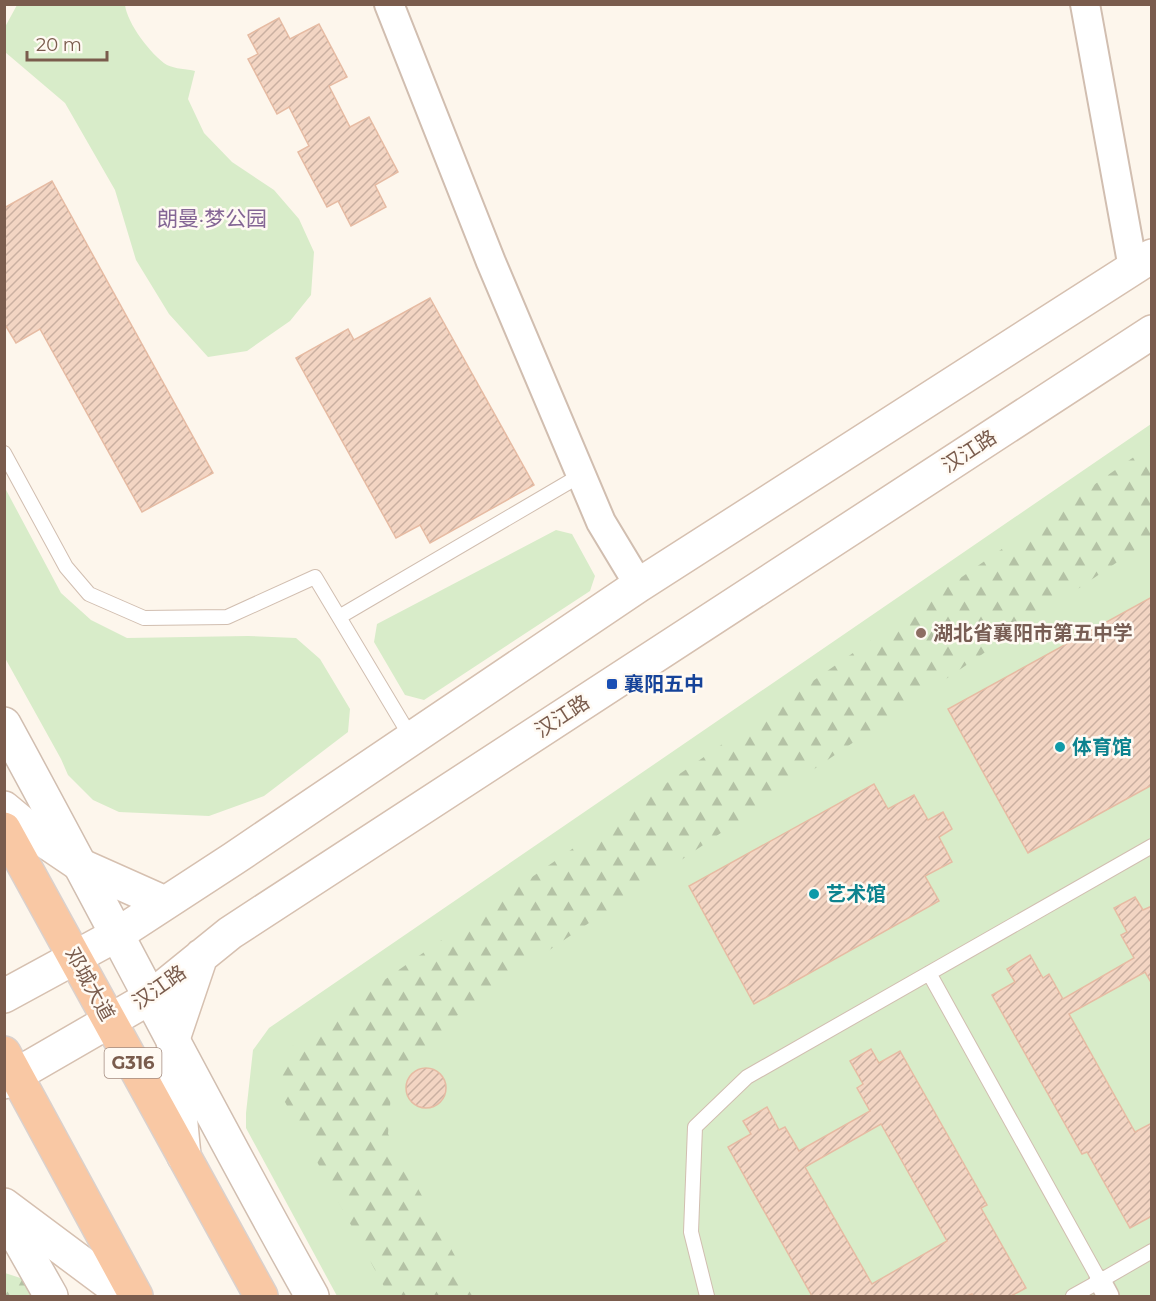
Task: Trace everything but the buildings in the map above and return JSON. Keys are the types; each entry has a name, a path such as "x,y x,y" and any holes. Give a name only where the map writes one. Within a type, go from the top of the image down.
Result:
{"highway":[{"name":"邓城大道","path":"4,829 261,1296"},
{"path":"9,1070 136,1296"}],"main road":[{"path":"4,996 118,934 251,848 639,585 1142,262"},
{"name":"汉江路","path":"9,1070 151,997 230,933 1152,332"},
{"path":"4,724 82,866 247,1180 312,1296"},
{"path":"4,808 39,837 82,866 165,903"},
{"path":"184,1156 173,1039 201,956"},
{"path":"209,1202 247,1180"},
{"path":"4,1205 126,1296"},
{"path":"4,1213 51,1296"}],"street":[{"path":"388,4 491,262 601,522 639,585"},
{"path":"1085,4 1142,262"}],"lane":[{"path":"4,453 66,567 89,594 144,618 227,617 315,577 412,739"},
{"path":"339,617 581,475"},
{"path":"707,1296 691,1232 695,1127 747,1077 1152,846"},
{"path":"929,973 1104,1289"},
{"path":"1073,1296 1104,1289 1152,1251"}],"green space":[{"path":"17,5 125,5 135,29 161,60 170,66 195,71 188,99 204,133 232,162 274,190 299,219 314,252 311,295 290,321 247,351 208,357 169,314 136,260 115,190 65,103 5,52 5,27"},
{"name":"湖北省襄阳市第五中学","path":"1151,424 1151,1296 337,1296 246,1128 253,1050 269,1028"},
{"path":"1151,445 1151,539 466,1007 392,1080 388,1134 477,1296 389,1296 278,1089 290,1048"},
{"path":"5,488 61,593 91,620 127,638 248,636 296,638 320,659 350,709 348,732 264,796 209,816 119,812 93,800 68,775 5,658"},
{"path":"556,530 572,534 595,576 590,591 424,700 405,695 374,642 377,624"},
{"path":"5,1273 45,1286 51,1296 5,1296"}],"place":[{"name":"湖北省襄阳市第五中学","path":"921,633"},
{"name":"襄阳五中","path":"612,684"},
{"name":"体育馆","path":"1060,747"},
{"name":"艺术馆","path":"814,894"}],"district":[{"name":"朗曼·梦公园","path":"212,219"}]}
